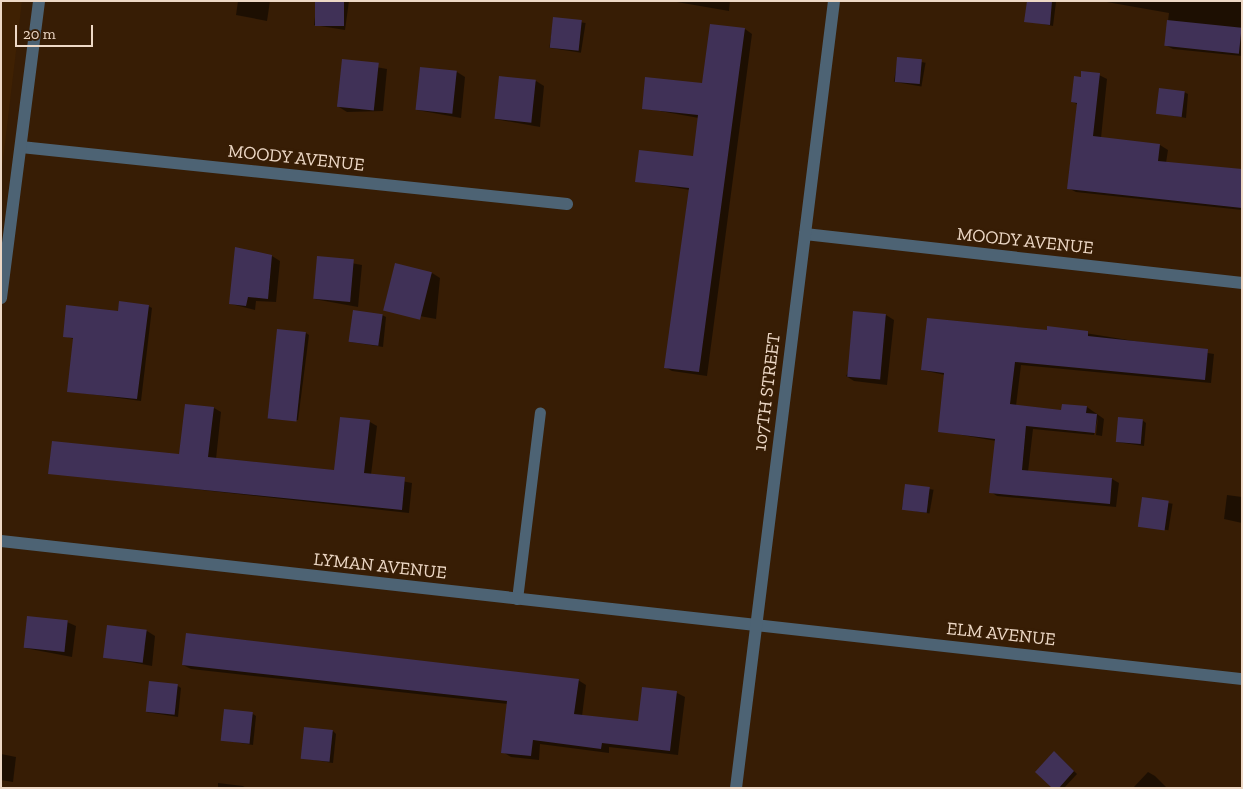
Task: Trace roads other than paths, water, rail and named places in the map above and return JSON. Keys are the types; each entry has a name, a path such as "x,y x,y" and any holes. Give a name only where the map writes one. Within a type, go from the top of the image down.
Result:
{"street":[{"path":"1,298 40,1"},
{"name":"107TH STREET","path":"736,788 834,1"},
{"name":"MOODY AVENUE","path":"21,147 567,204"},
{"name":"MOODY AVENUE","path":"805,234 1242,283"},
{"name":"LYMAN AVENUE","path":"1,541 755,624"},
{"name":"ELM AVENUE","path":"755,624 1242,679"}],"lane":[{"path":"517,599 540,412"}]}
